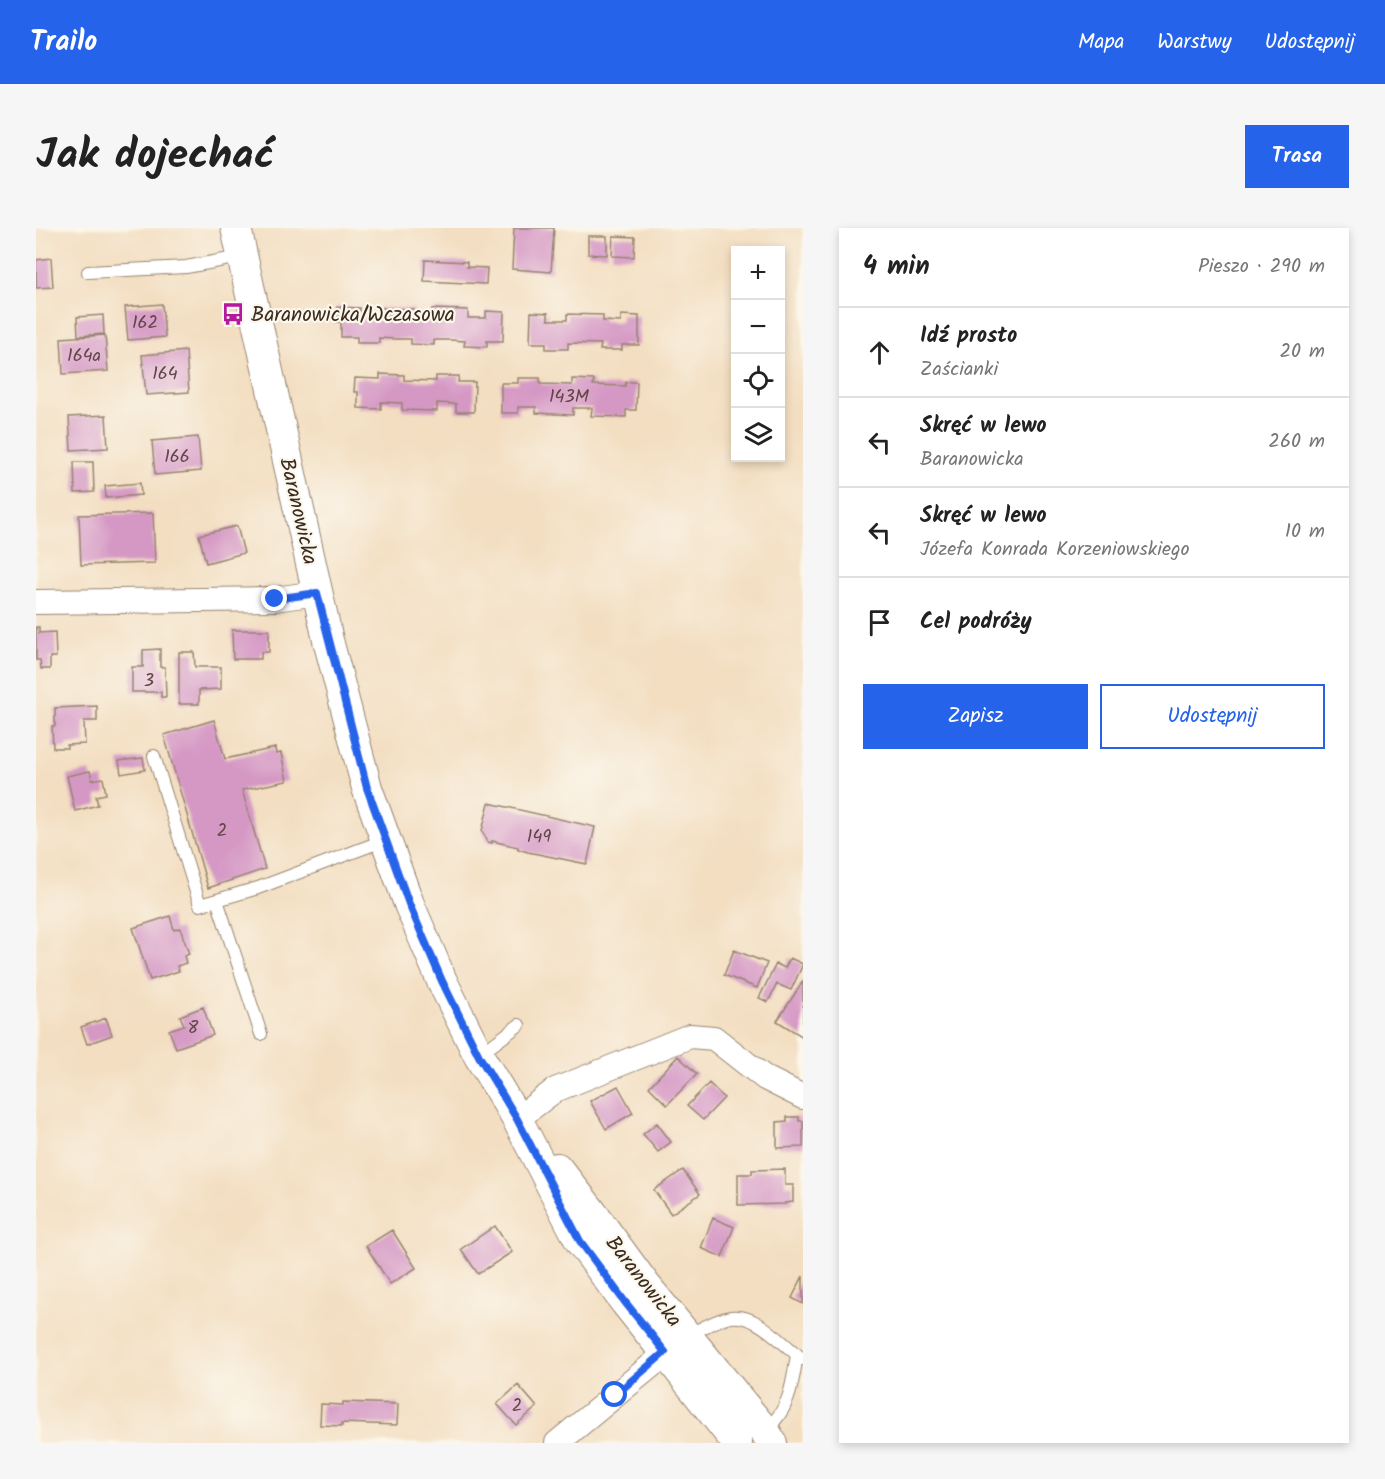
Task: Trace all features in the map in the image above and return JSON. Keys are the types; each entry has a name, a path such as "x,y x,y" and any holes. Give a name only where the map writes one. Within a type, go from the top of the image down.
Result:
{"street":[{"name":"Baranowicka","path":"239,242 317,593 367,788 409,904 437,970 479,1056 517,1119 591,1210 646,1286 676,1344 757,1439"},
{"path":"36,602 275,599 317,593"},
{"path":"517,1119 555,1090 690,1036 714,1038 765,1078 803,1097"},
{"path":"557,1443 676,1344"}],"lane":[{"path":"88,272 186,267 239,242"},
{"path":"154,756 200,905 258,888 385,840"},
{"path":"217,900 261,1034"},
{"path":"479,1056 519,1025"},
{"path":"676,1344 726,1317 745,1318 762,1326 800,1357 791,1394 776,1421 757,1439"}],"building":[{"path":"514,228 554,228 551,272 512,269"},
{"path":"588,236 607,236 607,255 588,254"},
{"path":"613,236 635,237 634,257 612,256"},
{"path":"51,258 53,287 36,288 36,260"},
{"path":"425,260 467,262 467,267 487,268 486,284 424,281"},
{"path":"162,304 165,337 128,340 125,307"},
{"path":"337,307 360,308 360,315 378,316 378,308 414,309 413,316 432,317 432,309 468,310 468,318 486,318 486,311 504,312 503,341 487,341 487,347 464,346 465,341 450,340 434,340 434,345 411,344 411,339 379,338 379,343 357,343 357,337 341,337 341,322 336,322"},
{"path":"531,312 548,313 548,320 567,320 567,314 603,315 603,321 621,322 621,315 639,316 639,345 622,345 622,350 600,350 601,344 568,343 568,349 546,349 546,343 530,343"},
{"path":"103,315 104,334 78,336 77,317"},
{"path":"105,335 108,371 63,374 61,338"},
{"path":"186,351 189,392 146,395 142,355"},
{"path":"380,374 404,375 404,380 436,381 436,376 459,376 458,382 475,382 474,412 456,412 456,404 437,403 437,411 402,410 402,403 381,402 381,409 358,408 358,392 354,392 355,378 380,379"},
{"path":"518,378 540,378 540,384 572,385 572,379 594,380 593,385 625,386 626,382 637,382 636,410 626,410 626,417 591,416 592,408 573,408 573,415 536,413 536,407 518,407 518,413 501,413 501,383 518,383"},
{"path":"106,415 108,448 71,450 69,417"},
{"path":"198,437 201,471 155,475 152,441"},
{"path":"74,462 93,462 94,492 75,493"},
{"path":"140,483 141,495 106,498 105,486"},
{"path":"153,513 155,563 81,565 79,515"},
{"path":"237,526 244,553 206,563 199,535"},
{"path":"36,627 39,627 39,633 55,632 56,657 50,657 50,669 41,669 40,660 36,660"},
{"path":"232,630 269,630 269,652 261,652 261,659 233,659"},
{"path":"160,649 160,667 165,667 166,697 161,697 161,692 132,692 132,667 143,667 143,650"},
{"path":"179,652 194,652 195,667 221,667 221,689 199,690 199,704 179,704"},
{"path":"97,706 97,721 84,721 85,744 53,748 52,726 55,726 55,708"},
{"path":"214,720 225,759 275,748 276,754 281,753 287,781 242,790 265,869 208,888 164,735"},
{"path":"143,758 145,770 121,774 119,761"},
{"path":"90,771 92,780 103,778 106,794 96,796 98,805 75,811 67,776"},
{"path":"489,803 595,827 587,864 528,852 518,847 492,841 492,843 488,842 482,831"},
{"path":"170,916 174,930 180,928 189,954 184,956 186,963 177,966 179,971 150,980 133,928"},
{"path":"734,950 767,963 757,988 724,975"},
{"path":"790,958 803,964 791,990 777,984 768,1002 759,998 776,964 785,968"},
{"path":"803,981 803,1037 777,1021"},
{"path":"203,1007 213,1035 176,1048 169,1030 184,1025 180,1016"},
{"path":"106,1018 112,1035 87,1044 81,1027"},
{"path":"678,1056 697,1074 667,1105 649,1087"},
{"path":"709,1083 724,1098 703,1120 687,1106"},
{"path":"618,1086 633,1113 606,1129 590,1101"},
{"path":"787,1117 799,1117 799,1121 803,1121 803,1147 777,1148 777,1122 787,1121"},
{"path":"657,1123 671,1142 658,1152 643,1134"},
{"path":"785,1169 785,1185 793,1185 793,1202 738,1205 738,1174 752,1174 752,1170"},
{"path":"683,1170 700,1194 671,1214 654,1190"},
{"path":"713,1218 734,1227 722,1257 701,1248"},
{"path":"495,1226 512,1252 478,1274 461,1249"},
{"path":"392,1230 416,1268 390,1284 366,1246"},
{"path":"803,1276 803,1304 792,1298"},
{"path":"518,1385 537,1407 516,1425 497,1404"},
{"path":"343,1402 398,1404 397,1425 342,1423 342,1426 320,1425 321,1404 343,1405"}],"place":[{"name":"Baranowicka/Wczasowa","path":"233,314"}],"route":[{"path":"275,599 317,593 367,788 409,904 442,981 479,1056 517,1119 580,1241 665,1352 615,1395"}]}
